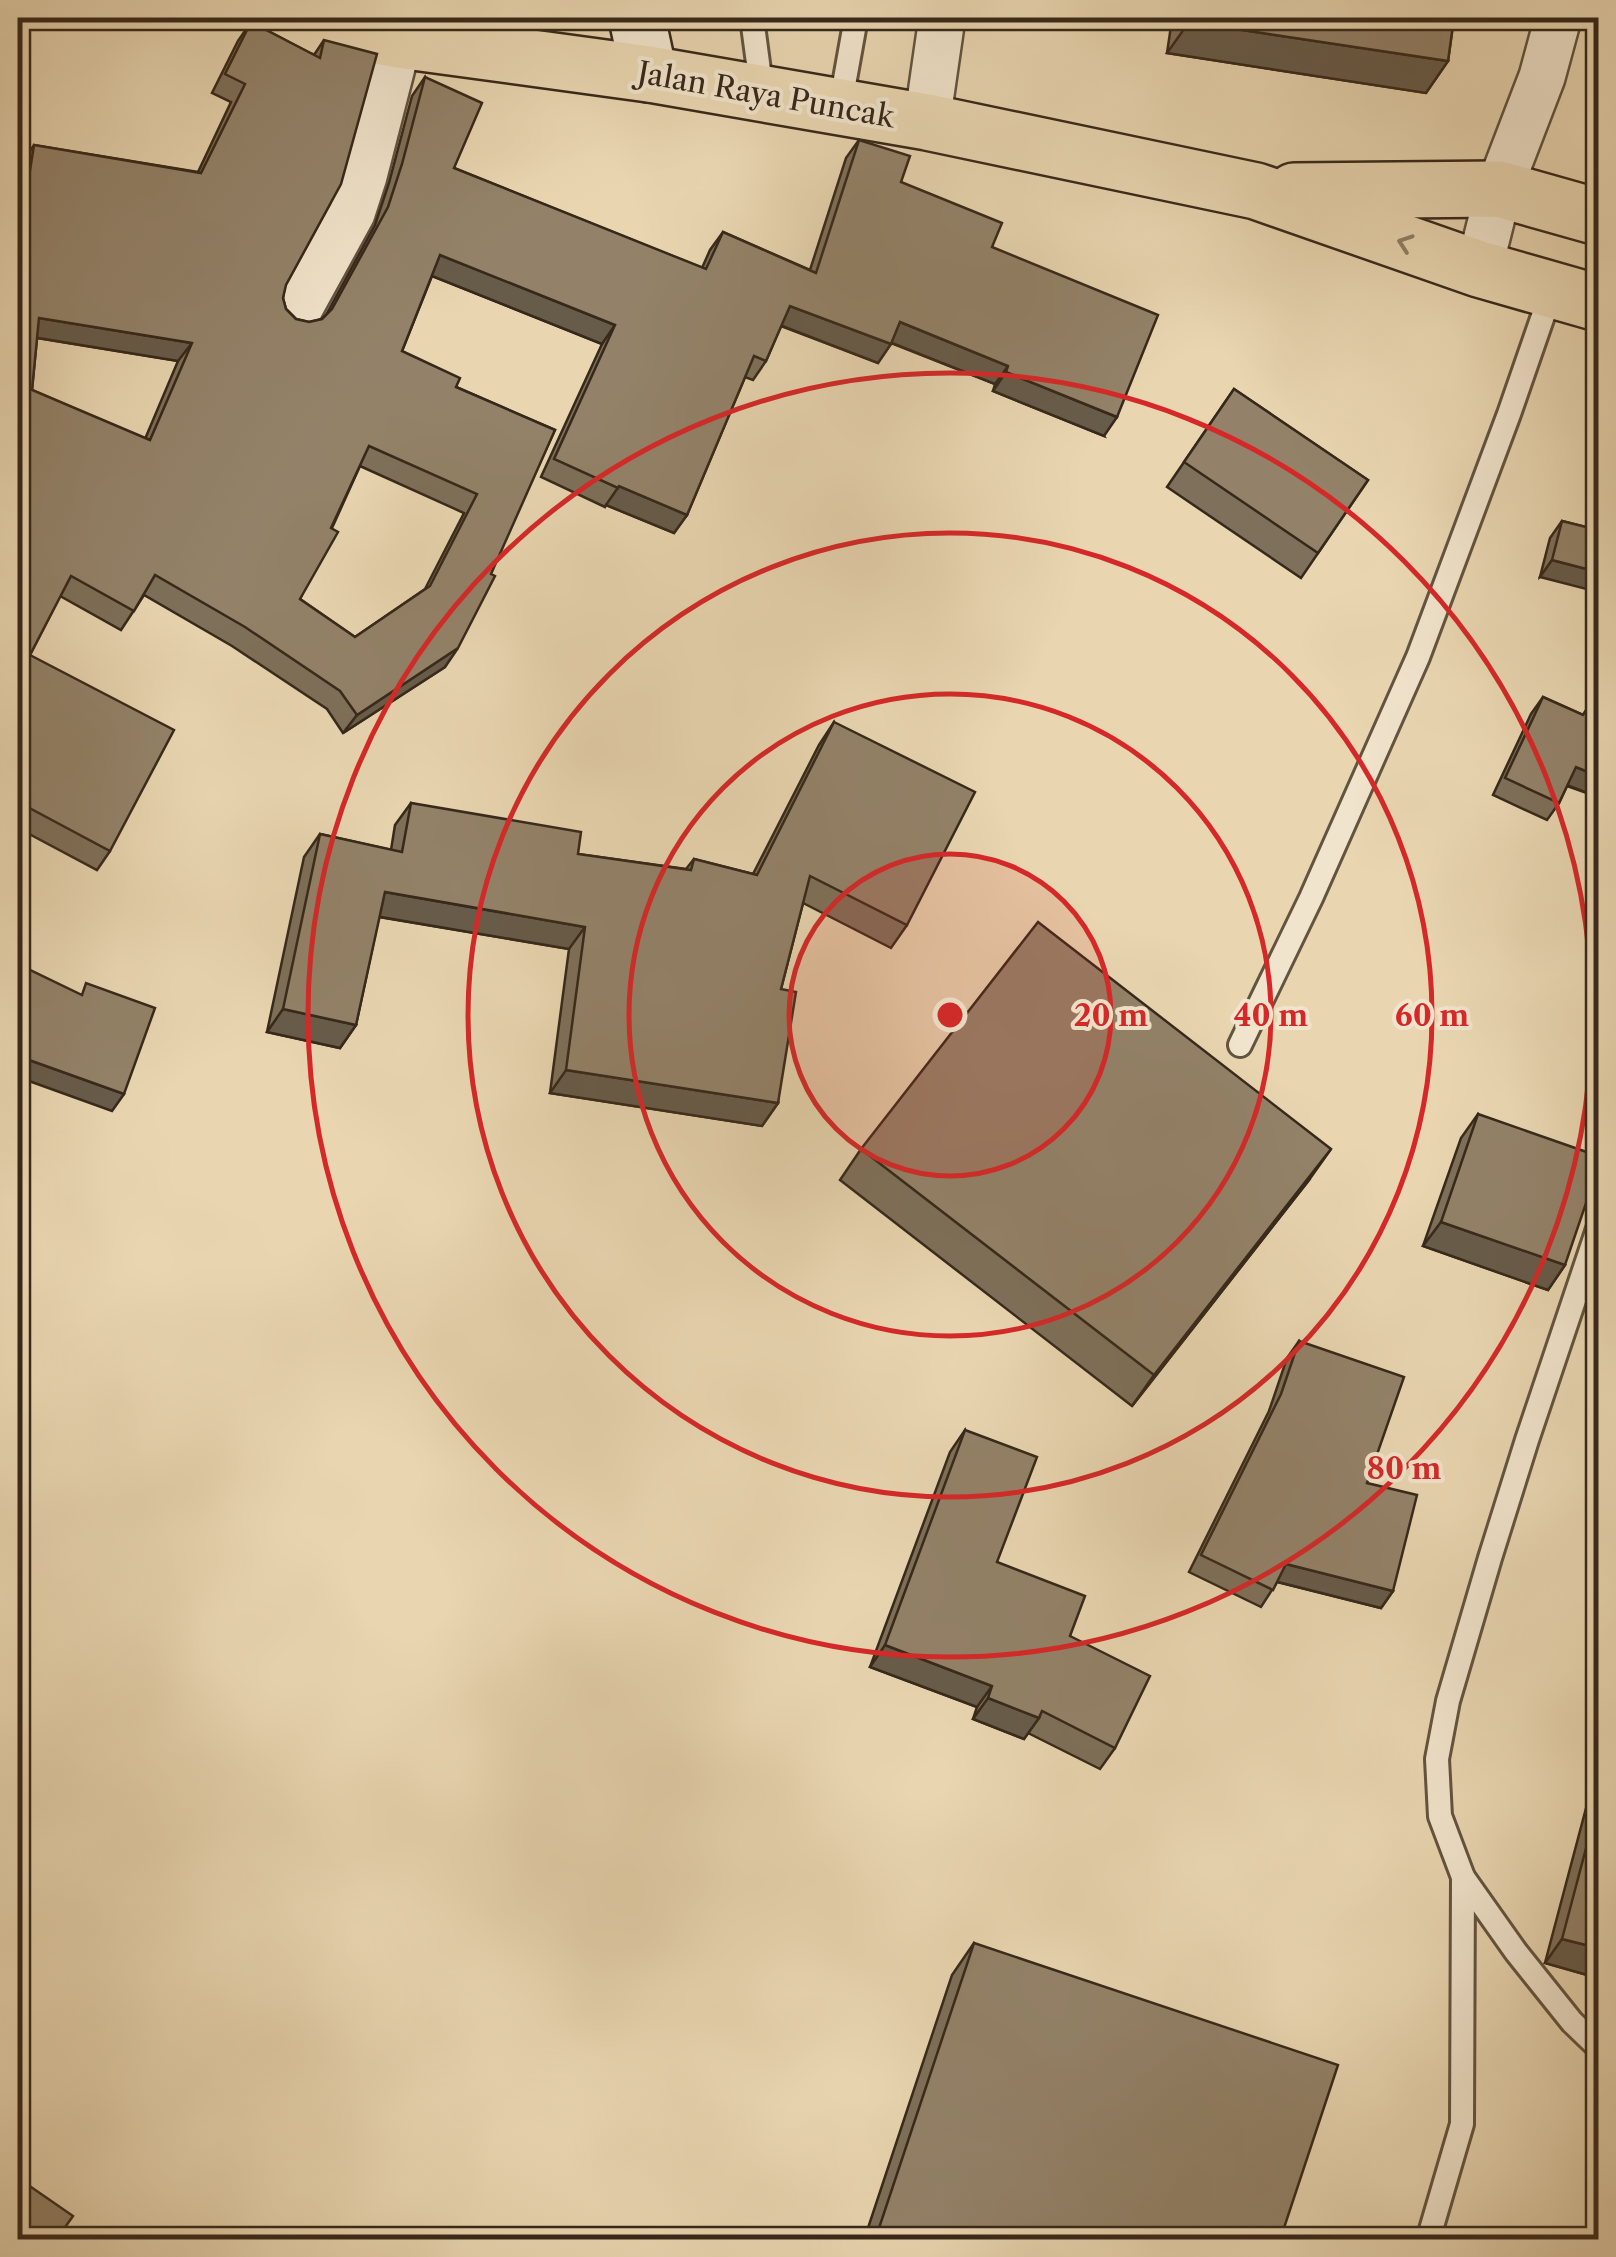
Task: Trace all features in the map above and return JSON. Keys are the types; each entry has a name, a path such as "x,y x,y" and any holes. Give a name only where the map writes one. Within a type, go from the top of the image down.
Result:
{"highway":[{"name":"Jalan Raya Puncak","path":"274,18 399,40 649,74 927,122 1256,191 1479,269 1575,296"},
{"name":"Jalan Raya Puncak","path":"1256,191 1499,190 1598,216"}],"street":[{"path":"637,18 649,74"},
{"path":"927,122 942,18"},
{"path":"1479,269 1499,190 1542,78 1558,18"},
{"path":"296,314 352,214 399,40"}],"lane":[{"path":"752,18 762,93"},
{"path":"840,107 856,18"},
{"path":"1240,1045 1311,898 1418,657 1509,414 1575,296"},
{"path":"1598,1229 1526,1440 1448,1702 1437,1759 1440,1816 1464,1876 1516,1952 1572,2022 1598,2047"},
{"path":"1428,2240 1462,2124 1464,1876"}],"building":[{"path":"1190,18 1454,18 1448,61 1189,22"},
{"path":"251,22 320,58 324,40 377,54 341,184 286,285 286,309 296,319 322,319 332,309 388,207 425,77 482,103 454,168 706,269 723,232 816,273 859,140 910,156 901,182 1002,223 992,247 1158,315 1117,417 1006,372 1008,366 900,322 891,344 790,306 766,361 754,356 687,515 554,459 615,325 440,255 402,351 460,378 456,387 555,430 491,574 495,576 458,648 357,715 340,691 245,627 155,575 134,611 71,576 30,655 174,730 110,851 22,804 30,788 18,800 18,233 34,145 201,173 245,84 225,74","holes":["39,318 192,343 150,440 32,390","369,446 477,494 430,586 355,637 300,599 338,532 331,528"]},
{"path":"1234,389 1368,480 1318,553 1184,462"},
{"path":"1562,521 1598,530 1598,572 1552,560"},
{"path":"1598,692 1598,776 1576,767 1559,803 1505,778 1543,697 1583,715"},
{"path":"834,722 975,792 907,925 810,876 781,989 796,992 778,1103 566,1070 585,927 385,892 356,1025 283,1009 320,834 402,852 411,803 581,832 578,854 691,870 694,859 757,875"},
{"path":"1038,922 1331,1149 1154,1375 861,1149"},
{"path":"18,964 82,995 86,983 155,1008 124,1094 18,1056"},
{"path":"1478,1114 1598,1156 1598,1168 1565,1265 1441,1222"},
{"path":"1299,1341 1404,1377 1367,1483 1417,1495 1393,1591 1286,1564 1273,1590 1201,1555 1281,1394"},
{"path":"965,1430 1037,1457 997,1562 1085,1596 1070,1636 1150,1676 1115,1748 1042,1711 1039,1718 988,1698 992,1686 885,1645"},
{"path":"1598,1803 1598,1948 1562,1939"},
{"path":"974,1943 1338,2065 1280,2240 875,2240"},
{"path":"18,2178 73,2216 56,2240 18,2240"}]}
